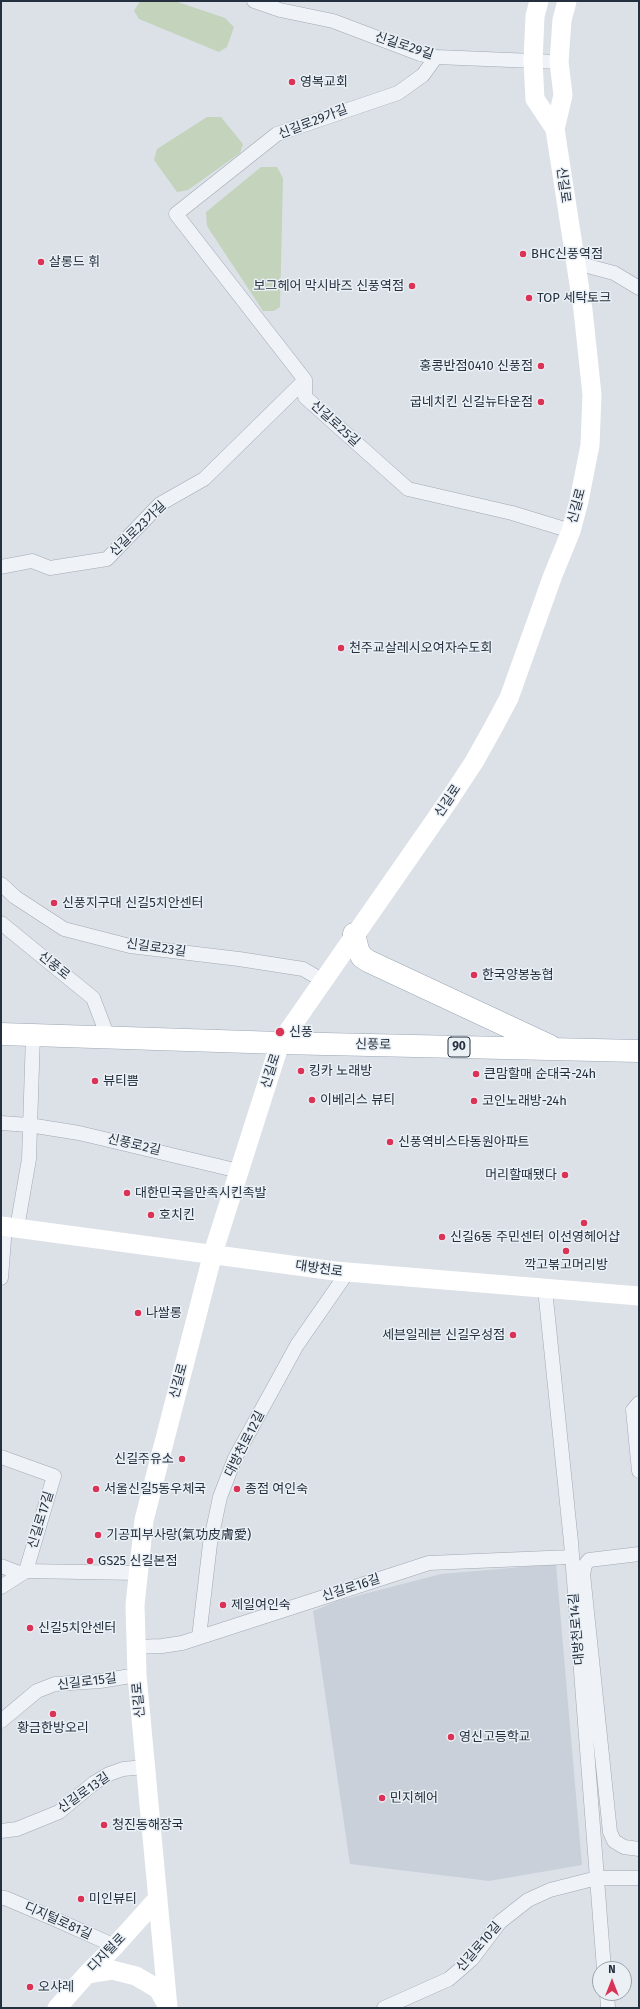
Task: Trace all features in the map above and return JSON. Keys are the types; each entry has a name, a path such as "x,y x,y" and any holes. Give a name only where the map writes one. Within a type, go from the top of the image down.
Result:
{"main road":[{"name":"신길로","path":"538,1 535,16 533,61 535,99 555,129"},
{"name":"신길로","path":"168,2008 135,1647 137,1573 144,1520 152,1483 213,1253 280,1043 322,980 449,800 474,762 506,704 571,532 586,472 592,422 590,364 555,129 563,95 559,62 562,20 567,1"},
{"path":"354,934 358,950 362,957 368,961 556,1049"},
{"name":"신풍로","path":"1,1034 280,1043 639,1051"},
{"name":"대방천로","path":"8,1226 347,1272 639,1296"},
{"name":"디지털로","path":"57,2008 86,1974 115,1946 158,1898"},
{"path":"86,1974 112,1970 136,1976 158,1989 168,2008"}],"street":[{"name":"신길로29길","path":"254,1 280,10 333,21 420,54 436,57 559,62"},
{"name":"신길로29가길","path":"305,380 176,214 277,134 398,93 423,75 436,57"},
{"path":"576,263 614,273 639,288"},
{"name":"신길로25길","path":"305,380 305,398 408,489 512,513 571,532"},
{"name":"신길로23가길","path":"1,567 32,561 50,568 107,559 160,504 204,479 305,380"},
{"name":"신길로23길","path":"1,884 15,897 64,929 130,946 239,959 303,969 322,980"},
{"name":"신풍로","path":"1,923 93,998 108,1037"},
{"path":"1,1278 8,1226 29,1159 33,1035"},
{"name":"신풍로2길","path":"1,1123 29,1125 79,1133 239,1171"},
{"name":"대방천로12길","path":"199,1637 210,1544 220,1497 235,1458 297,1345 347,1272"},
{"name":"대방천로14길","path":"545,1289 571,1557 603,1961"},
{"path":"639,1403 633,1410 639,1471"},
{"name":"신길로17길","path":"1,1456 54,1476 26,1571"},
{"path":"639,1554 589,1560 585,1565 583,1574 610,1832 614,1841 624,1847 639,1848"},
{"name":"신길로16길","path":"135,1647 162,1646 199,1637 429,1563 571,1557"},
{"path":"1,1566 19,1573 26,1571 137,1573"},
{"path":"1,1586 26,1571"},
{"name":"신길로15길","path":"1,1721 37,1691 55,1684 100,1681 137,1675"},
{"name":"신길로13길","path":"1,1831 17,1829 59,1812 94,1783 109,1774 123,1769 145,1767"},
{"name":"신길로10길","path":"384,2008 449,1979 472,1959 500,1922 528,1900 550,1890 597,1878 639,1878"},
{"name":"디지털로81길","path":"1,1898 5,1898 115,1946"}],"shaded area":[{"name":"영신고등학교","path":"556,1564 582,1865 489,1881 350,1864 313,1611 337,1601 441,1574"}],"green space":[{"path":"140,1 175,1 225,18 234,27 227,47 219,52 139,19 134,11"},
{"path":"207,117 221,117 243,144 240,153 188,190 177,192 154,160 157,149"},
{"path":"261,167 277,167 283,178 280,307 274,311 263,311 207,226 206,212"}],"place":[{"name":"영복교회","path":"292,82"},
{"name":"BHC신풍역점","path":"523,254"},
{"name":"살롱드 휘","path":"41,262"},
{"name":"보그헤어 막시바즈 신풍역점","path":"412,286"},
{"name":"TOP 세탁토크","path":"529,298"},
{"name":"홍콩반점0410 신풍점","path":"541,366"},
{"name":"굽네치킨 신길뉴타운점","path":"541,402"},
{"name":"천주교살레시오여자수도회","path":"341,648"},
{"name":"신풍지구대 신길5치안센터","path":"54,903"},
{"name":"한국양봉농협","path":"474,975"},
{"name":"신풍","path":"280,1032"},
{"name":"킹카 노래방","path":"301,1071"},
{"name":"큰맘할매 순대국-24h","path":"476,1074"},
{"name":"뷰티쁨","path":"95,1081"},
{"name":"이베리스 뷰티","path":"312,1100"},
{"name":"코인노래방-24h","path":"474,1101"},
{"name":"신풍역비스타동원아파트","path":"390,1142"},
{"name":"머리할때됐다","path":"565,1175"},
{"name":"대한민국을만족시킨족발","path":"127,1193"},
{"name":"호치킨","path":"151,1215"},
{"name":"이선영헤어샵","path":"584,1223"},
{"name":"신길6동 주민센터","path":"442,1237"},
{"name":"깍고볶고머리방","path":"566,1251"},
{"name":"나쌀롱","path":"138,1313"},
{"name":"세븐일레븐 신길우성점","path":"513,1335"},
{"name":"신길주유소","path":"182,1459"},
{"name":"서울신길5동우체국","path":"96,1489"},
{"name":"종점 여인숙","path":"237,1489"},
{"name":"기공피부사랑(氣功皮膚愛)","path":"98,1535"},
{"name":"GS25 신길본점","path":"90,1561"},
{"name":"제일여인숙","path":"223,1605"},
{"name":"신길5치안센터","path":"30,1628"},
{"name":"황금한방오리","path":"53,1714"},
{"name":"영신고등학교","path":"451,1737"},
{"name":"민지헤어","path":"382,1798"},
{"name":"청진동해장국","path":"104,1825"},
{"name":"미인뷰티","path":"81,1899"},
{"name":"오샤레","path":"30,1987"}]}
